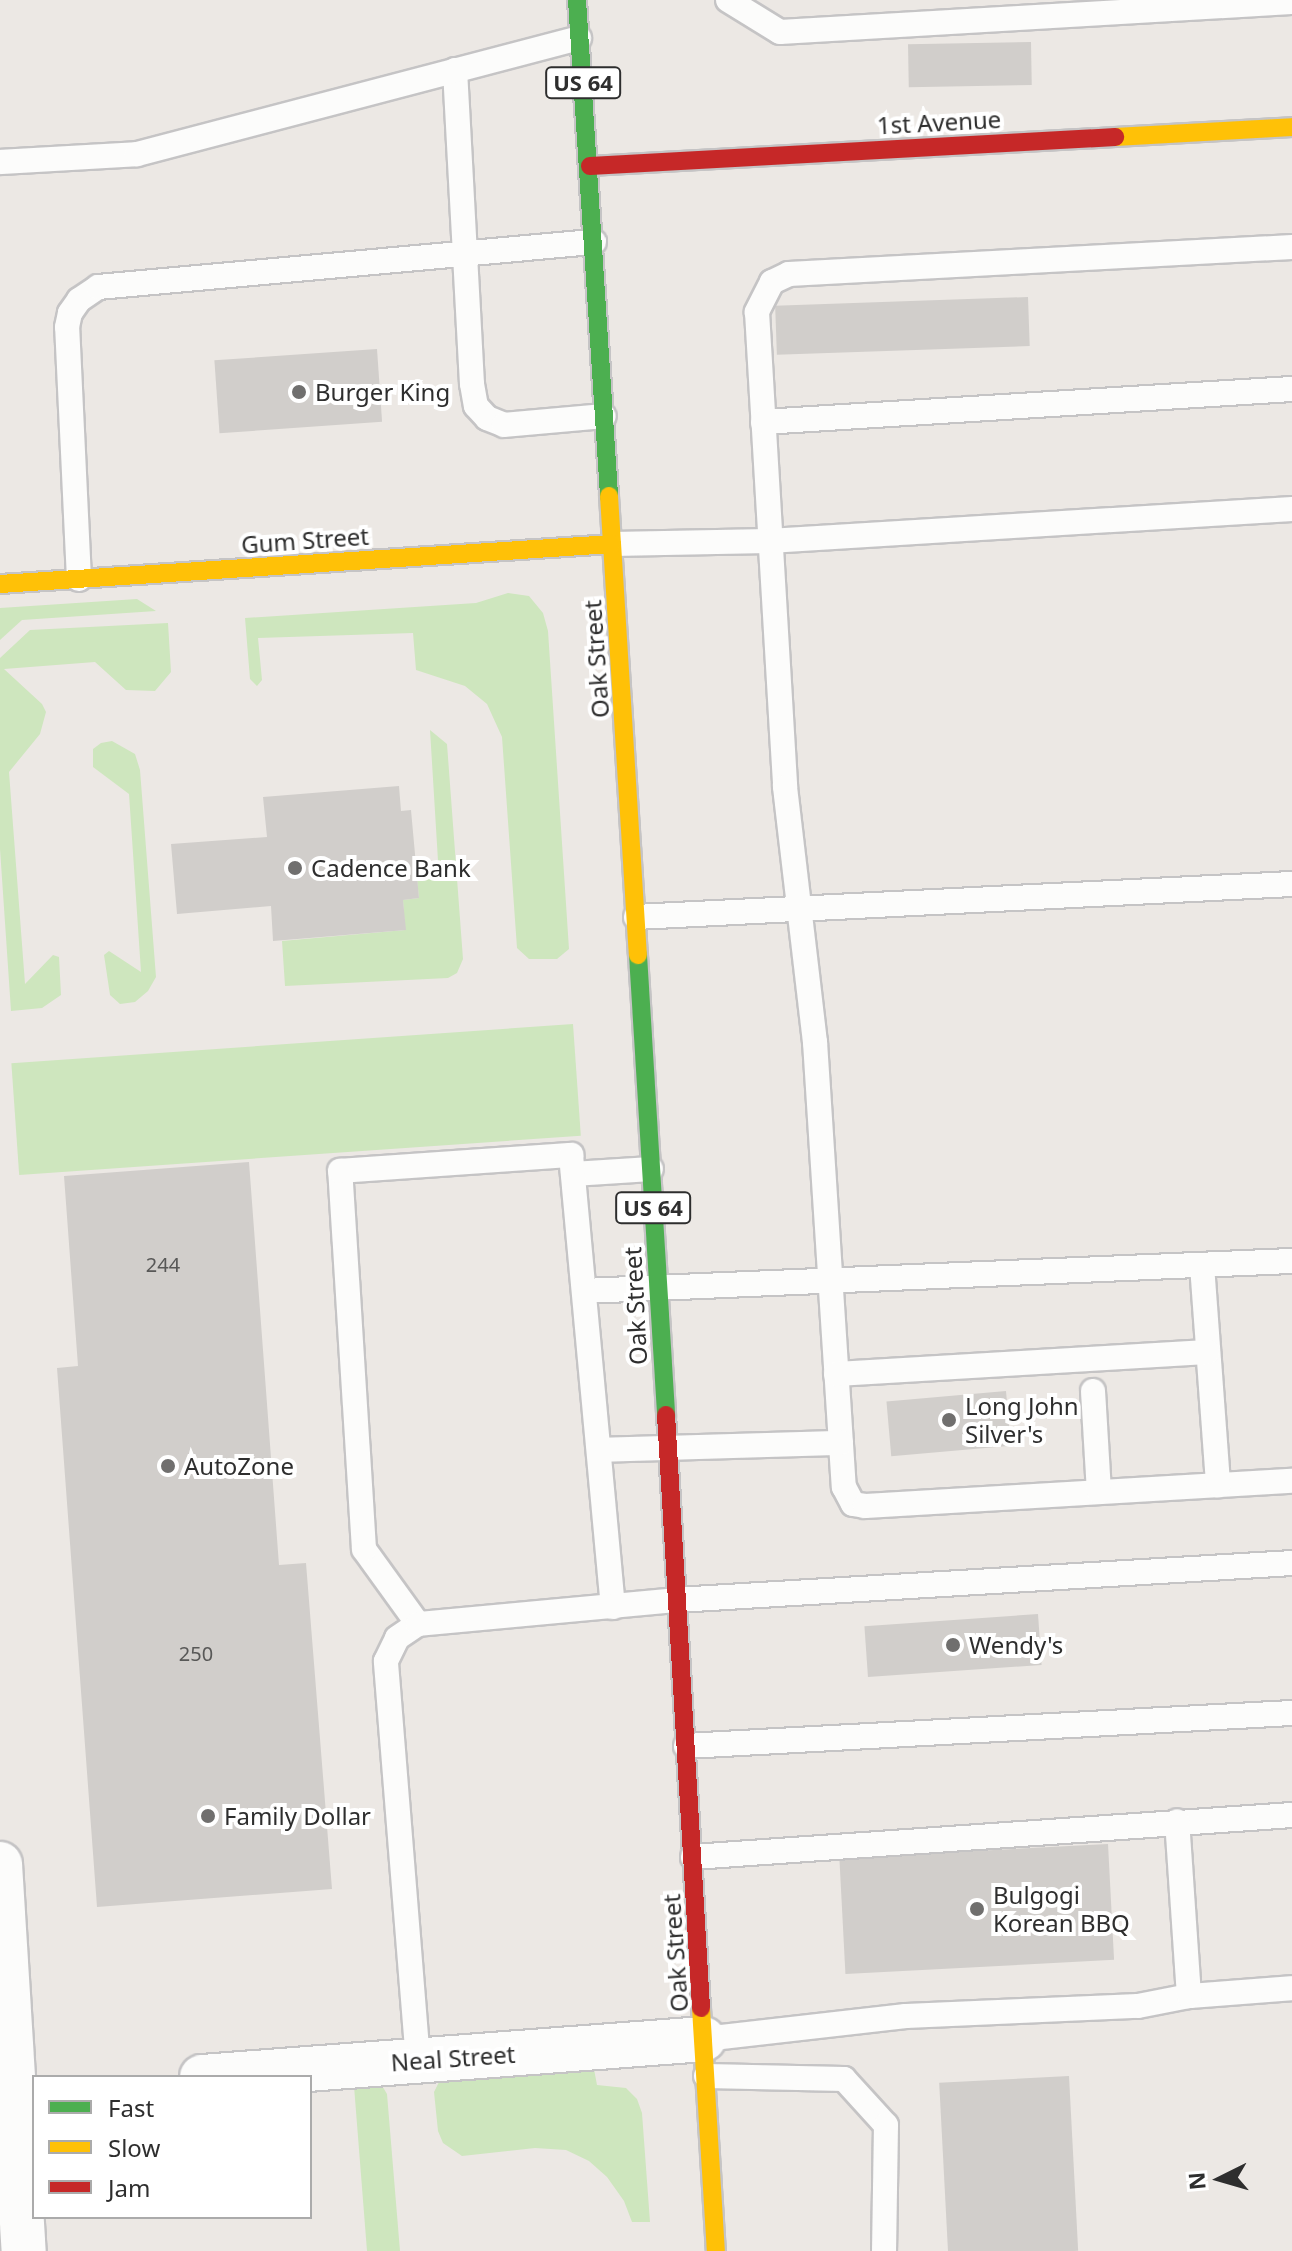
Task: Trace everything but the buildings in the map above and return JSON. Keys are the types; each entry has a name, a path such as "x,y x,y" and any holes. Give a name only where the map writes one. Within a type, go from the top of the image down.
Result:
{"main road":[{"name":"US 64","path":"577,0 590,166"},
{"name":"1st Avenue","path":"590,166 1292,127"},
{"name":"Oak Street","path":"590,166 716,2251"},
{"name":"Gum Street","path":"0,584 612,544"}],"street":[{"path":"0,1864 24,2251"},
{"name":"Neal Street","path":"229,2075 418,2061 705,2058"}],"lane":[{"path":"728,0 780,32 1116,8 1291,1 1292,14"},
{"path":"0,162 137,154 579,38"},
{"path":"455,70 472,384 476,406 487,418 504,425 604,416"},
{"path":"79,579 67,327 70,313 79,300 98,287 594,242"},
{"path":"1292,247 789,274 772,282 757,312 785,787 815,1042 844,1487 853,1504 1292,1481"},
{"path":"763,422 1292,389"},
{"path":"612,544 769,541 1292,509"},
{"path":"636,917 1292,884"},
{"path":"418,1624 364,1549 340,1171 571,1155 613,1607"},
{"path":"573,1174 651,1169"},
{"path":"584,1291 830,1283 1292,1261"},
{"path":"1202,1265 1218,1485"},
{"path":"836,1374 1207,1352"},
{"path":"1093,1391 1099,1492"},
{"path":"599,1450 841,1443"},
{"path":"418,2061 386,1661 397,1638 418,1624 677,1600 1292,1563"},
{"path":"686,1746 1292,1713"},
{"path":"693,1857 1292,1815"},
{"path":"1177,1821 1189,1996"},
{"path":"705,2058 906,2016 1138,2006 1189,1996 1292,1988"},
{"path":"705,2058 844,2079 886,2125 884,2251"}],"green space":[{"path":"508,593 529,596 543,613 548,631 569,949 557,959 529,959 517,948 502,737 487,704 465,686 416,670 413,633 258,638 262,680 257,686 250,679 245,618 476,603"},
{"path":"137,599 156,611 22,620 0,640 0,608"},
{"path":"168,623 171,672 155,691 126,690 95,662 4,669 42,704 46,712 40,734 9,772 25,984 53,955 59,957 61,995 42,1008 11,1011 0,849 0,658 30,630"},
{"path":"430,730 447,744 463,959 457,973 448,978 285,986 282,941 405,930 403,900 419,898 417,879 439,877"},
{"path":"112,741 135,754 140,770 156,977 148,991 135,1002 120,1004 110,995 104,955 109,951 141,972 129,794 93,767 93,749 101,743"},
{"path":"573,1024 581,1136 19,1175 11,1063"},
{"path":"594,2069 597,2085 626,2088 637,2099 642,2113 650,2222 632,2222 624,2201 607,2177 589,2161 566,2150 535,2148 462,2156 443,2143 438,2131 434,2092 440,2080"},
{"path":"381,2084 387,2094 400,2251 367,2251 354,2086"}],"traffic: fast":[{"path":"577,0 609,496"},
{"path":"638,955 666,1415"}],"traffic: slow":[{"path":"1115,137 1292,127"},
{"path":"609,496 638,955"},
{"path":"0,584 612,544"},
{"path":"701,2008 716,2251"}],"traffic: jam":[{"path":"590,166 1115,137"},
{"path":"666,1415 701,2008"}],"place":[{"name":"Burger King","path":"299,392"},
{"name":"Cadence Bank","path":"295,868"},
{"name":"Long John Silver's","path":"949,1420"},
{"name":"AutoZone","path":"168,1466"},
{"name":"Wendy's","path":"953,1645"},
{"name":"Family Dollar","path":"208,1816"},
{"name":"Bulgogi Korean BBQ","path":"977,1909"}]}
